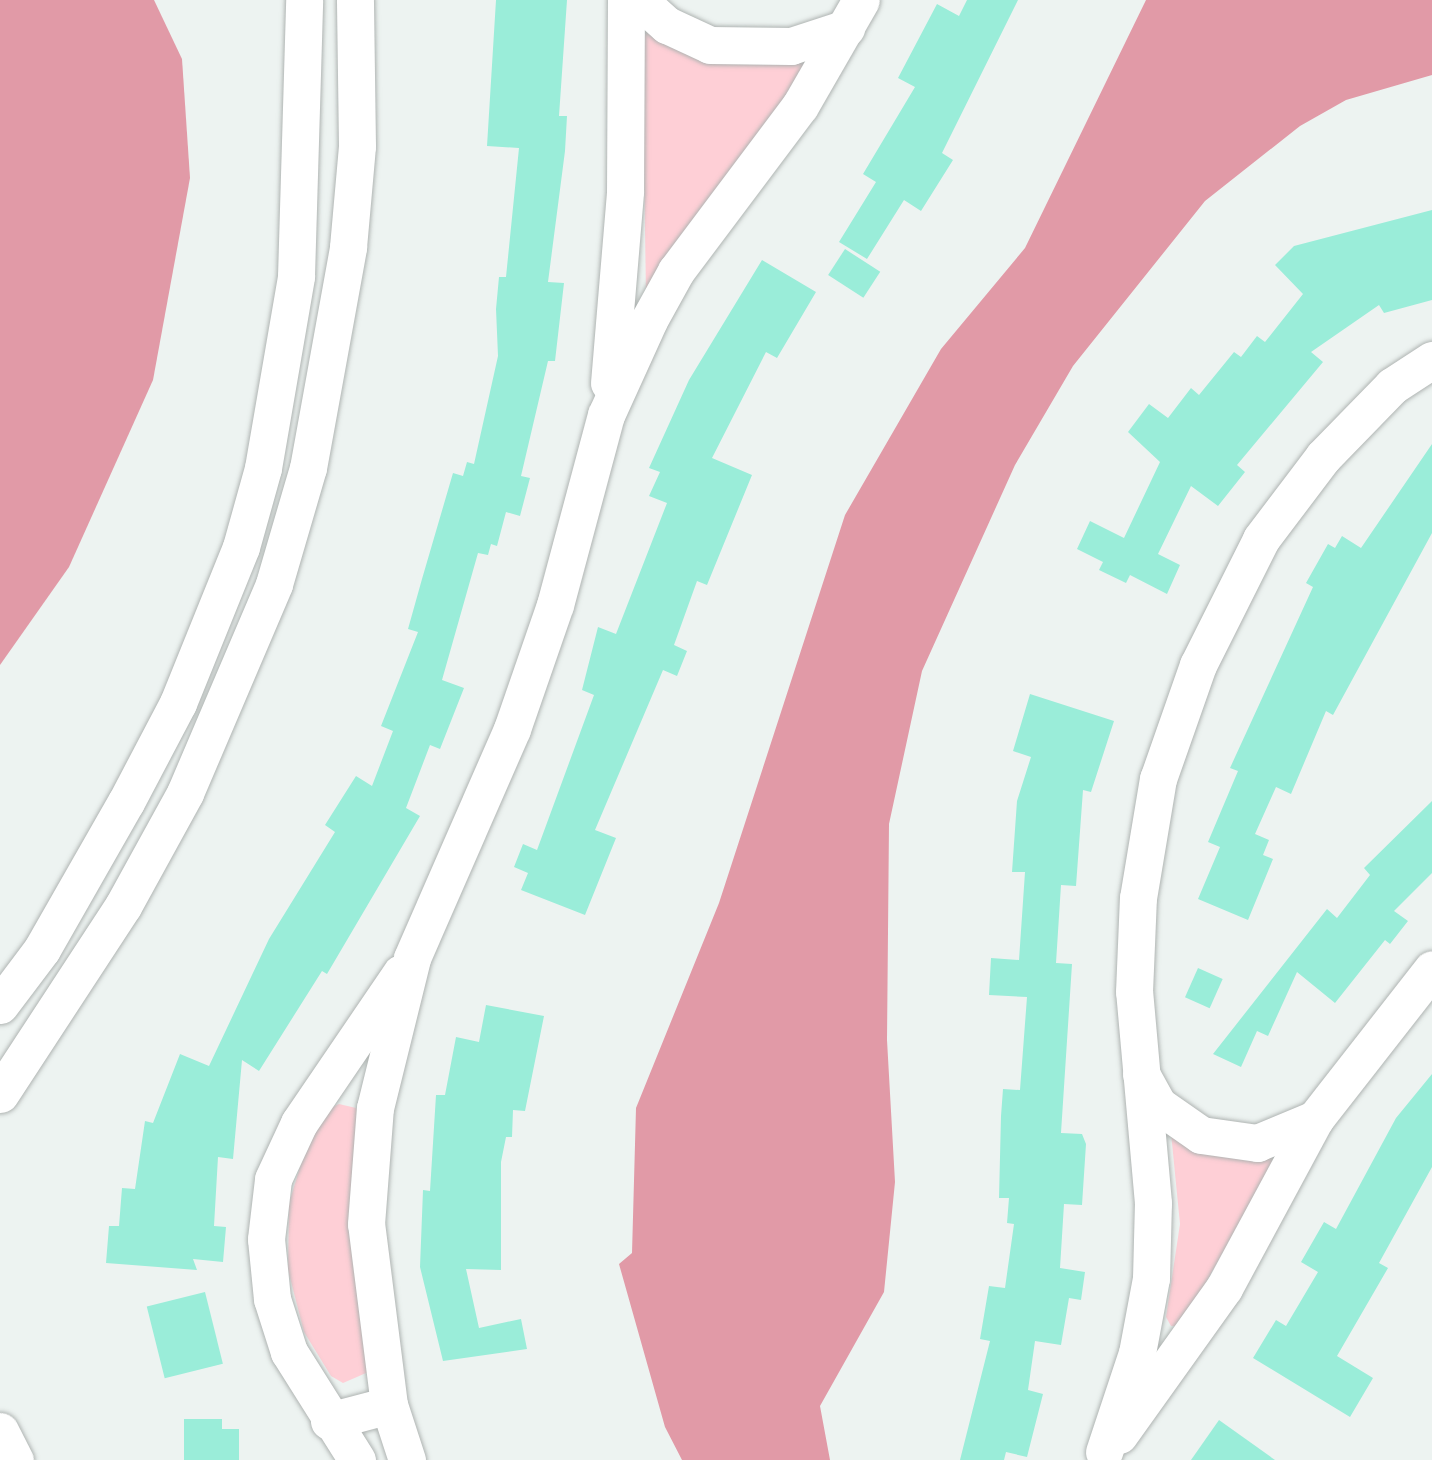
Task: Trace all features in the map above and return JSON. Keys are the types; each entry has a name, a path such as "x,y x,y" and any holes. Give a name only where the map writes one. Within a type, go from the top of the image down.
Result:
{"street":[{"path":"0,1005 41,949 127,802 178,703 241,547 263,468 296,276 304,0"},
{"path":"0,1094 122,906 186,793 274,584 308,468 348,247 357,146 355,0"},
{"path":"407,1460 389,1405 366,1224 375,1108 412,958 512,729 555,605 606,415 625,191 626,0"},
{"path":"639,0 667,25 710,45 791,46 853,14"},
{"path":"606,415 676,271 800,106 853,14"},
{"path":"1101,1456 1137,1353 1151,1278 1153,1203 1139,1070 1138,898 1158,779 1198,665 1261,539 1323,457 1392,386 1432,360"},
{"path":"357,1460 329,1421 289,1352 272,1299 266,1239 274,1180 318,1089 412,958"},
{"path":"1101,1456 1161,1383 1224,1288 1315,1119 1432,969"},
{"path":"1139,1070 1158,1105 1201,1135 1257,1143 1315,1119"},
{"path":"318,1089 375,1108"},
{"path":"329,1421 389,1405"},
{"path":"0,1431 15,1460"}],"shaded area":[{"path":"0,0 154,0 182,59 190,178 153,380 69,567 0,665"},
{"path":"1146,0 1432,0 1432,75 1346,100 1300,126 1205,201 1073,366 1015,465 922,671 889,824 887,1040 895,1182 884,1292 820,1406 830,1460 682,1460 665,1427 619,1264 632,1253 636,1108 719,903 845,515 941,349 1025,248"},
{"path":"654,25 803,55 812,72 646,294 642,32"},
{"path":"339,1104 356,1108 367,1123 373,1370 343,1383 331,1376 304,1332 288,1270 289,1203 308,1141 324,1111"},
{"path":"1171,1133 1272,1148 1277,1158 1181,1326 1171,1326 1166,1317 1180,1224"}],"building":[{"path":"496,0 567,0 559,116 567,116 565,151 548,282 564,283 555,361 548,361 521,476 530,478 520,516 506,512 497,546 491,544 488,555 478,553 442,680 464,688 440,749 430,745 406,808 420,816 327,974 322,971 259,1071 242,1060 233,1159 218,1157 214,1226 226,1227 223,1262 193,1259 197,1270 106,1263 109,1226 119,1226 122,1188 135,1189 145,1121 153,1123 180,1054 209,1066 269,939 335,832 325,825 356,776 372,786 393,731 381,726 418,632 408,629 453,473 463,476 467,462 474,464 498,356 496,309 499,277 506,277 519,148 487,146"},
{"path":"967,0 1018,0 942,153 953,160 921,211 904,200 867,259 839,242 876,182 863,174 915,87 898,78 937,4 959,16"},
{"path":"1432,210 1432,300 1384,313 1379,305 1311,352 1323,362 1237,465 1245,472 1218,506 1191,486 1158,554 1180,565 1167,594 1130,575 1126,583 1099,570 1103,562 1077,549 1090,521 1124,538 1160,462 1128,432 1149,404 1168,418 1191,388 1199,395 1234,352 1241,357 1257,336 1265,342 1303,294 1275,265 1294,246"},
{"path":"845,249 880,272 863,298 828,275"},
{"path":"762,260 816,292 777,358 766,352 712,458 752,475 707,585 697,581 674,645 687,651 677,676 663,670 595,830 616,838 585,915 521,890 528,873 514,867 523,844 537,850 594,695 582,690 598,627 616,634 667,503 649,496 660,472 649,468 689,380"},
{"path":"1432,444 1432,533 1333,715 1326,711 1291,794 1276,787 1255,834 1269,840 1263,855 1273,859 1248,920 1198,899 1220,847 1208,842 1238,771 1230,768 1313,587 1306,583 1328,544 1335,548 1342,536 1361,548"},
{"path":"1030,694 1114,721 1091,792 1083,790 1076,886 1061,885 1056,963 1072,964 1061,1133 1082,1134 1086,1144 1082,1205 1064,1204 1060,1268 1085,1272 1081,1300 1069,1298 1061,1345 1035,1341 1028,1390 1043,1394 1027,1457 1006,1452 1004,1460 960,1460 990,1341 980,1339 989,1286 1005,1288 1014,1224 1007,1223 1009,1198 999,1198 1001,1116 1003,1089 1020,1090 1027,997 989,995 991,958 1019,960 1025,872 1012,872 1017,801 1031,757 1013,751"},
{"path":"1432,801 1432,873 1394,911 1408,921 1390,944 1385,940 1335,1003 1297,972 1268,1036 1257,1031 1241,1067 1213,1054 1327,909 1337,918 1370,875 1364,868"},
{"path":"1198,968 1223,979 1210,1008 1185,997"},
{"path":"486,1005 544,1016 525,1111 513,1110 512,1137 506,1137 501,1162 501,1270 466,1269 479,1328 521,1319 527,1349 443,1361 420,1267 423,1190 430,1191 436,1095 445,1095 456,1037 479,1042"},
{"path":"1432,1074 1432,1167 1379,1263 1388,1268 1337,1356 1373,1378 1350,1417 1253,1358 1276,1320 1286,1326 1318,1272 1301,1262 1324,1222 1336,1229 1396,1118"},
{"path":"205,1292 223,1364 165,1378 147,1307"},
{"path":"184,1419 222,1419 222,1429 239,1429 239,1460 184,1460"},
{"path":"1219,1420 1275,1460 1191,1460"}]}
